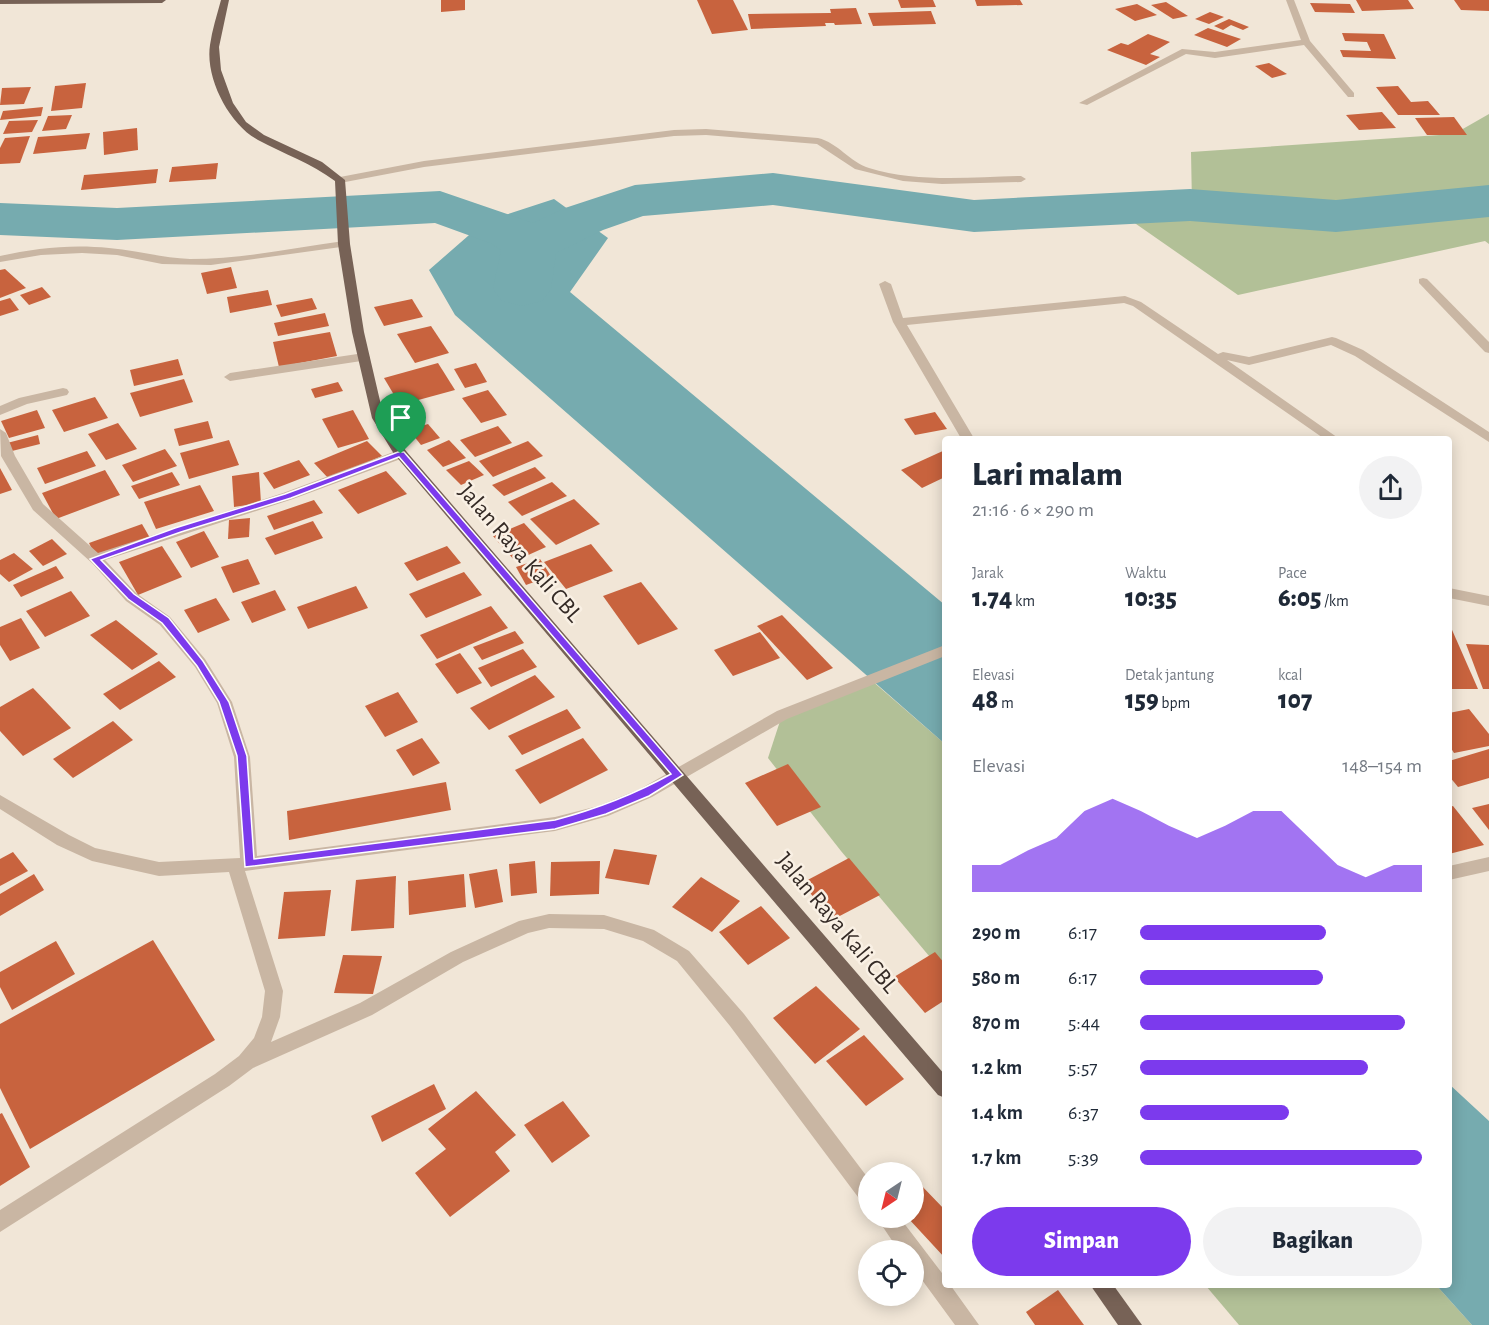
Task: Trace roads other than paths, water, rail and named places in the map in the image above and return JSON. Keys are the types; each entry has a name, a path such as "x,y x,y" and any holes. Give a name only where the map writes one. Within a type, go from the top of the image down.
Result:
{"main road":[{"path":"0,1 162,0"},
{"path":"225,0 214,47 216,70 228,103 242,124 260,137 318,164 341,183"},
{"name":"Jalan Raya Kali CBL","path":"341,183 344,244 358,332 378,418 401,454 942,1085"},
{"path":"1103,1288 1131,1325"}],"street":[{"path":"1290,0 1306,42 1351,95"},
{"path":"1084,103 1185,51 1215,55 1306,42"},
{"path":"341,183 424,164 675,133 706,132 818,141 831,147 857,167 898,178 927,181 1021,179"},
{"path":"0,259 41,250 74,249 118,252 168,261 206,261 344,244"},
{"path":"1423,281 1489,349"},
{"path":"885,284 899,322 967,436"},
{"path":"899,322 1125,298 1209,351 1329,436"},
{"path":"1209,351 1249,362 1335,341 1359,352 1489,438"},
{"path":"230,377 364,357"},
{"path":"0,411 23,401 63,392"},
{"path":"0,433 8,456 38,507 95,559 131,597 165,621 200,663 224,702 242,756 242,865 274,991 271,1017 261,1043 246,1062"},
{"path":"95,559 178,530 288,496 401,454"},
{"path":"1452,593 1489,601"},
{"path":"0,801 63,840 92,854 159,869 242,865 555,824 602,811 646,793 782,715 942,651"},
{"path":"1452,872 1489,864"},
{"path":"0,1222 222,1080 246,1062 366,1009 457,957 525,926 549,921 604,922 648,935 683,956 737,1020 858,1181"},
{"path":"895,1228 904,1240"},
{"path":"924,1267 968,1325"}],"water":[{"path":"554,199 608,238 570,292 942,602 942,741 455,315 429,270 484,222"},
{"path":"1452,1087 1489,1121 1489,1325 1472,1325 1439,1288 1452,1288"}],"waterway":[{"path":"530,245 584,219 635,201 773,189 974,216 1190,205 1336,216 1489,201"},
{"path":"0,219 117,224 440,207 509,231 530,245"},
{"path":"522,289 530,245"}]}
